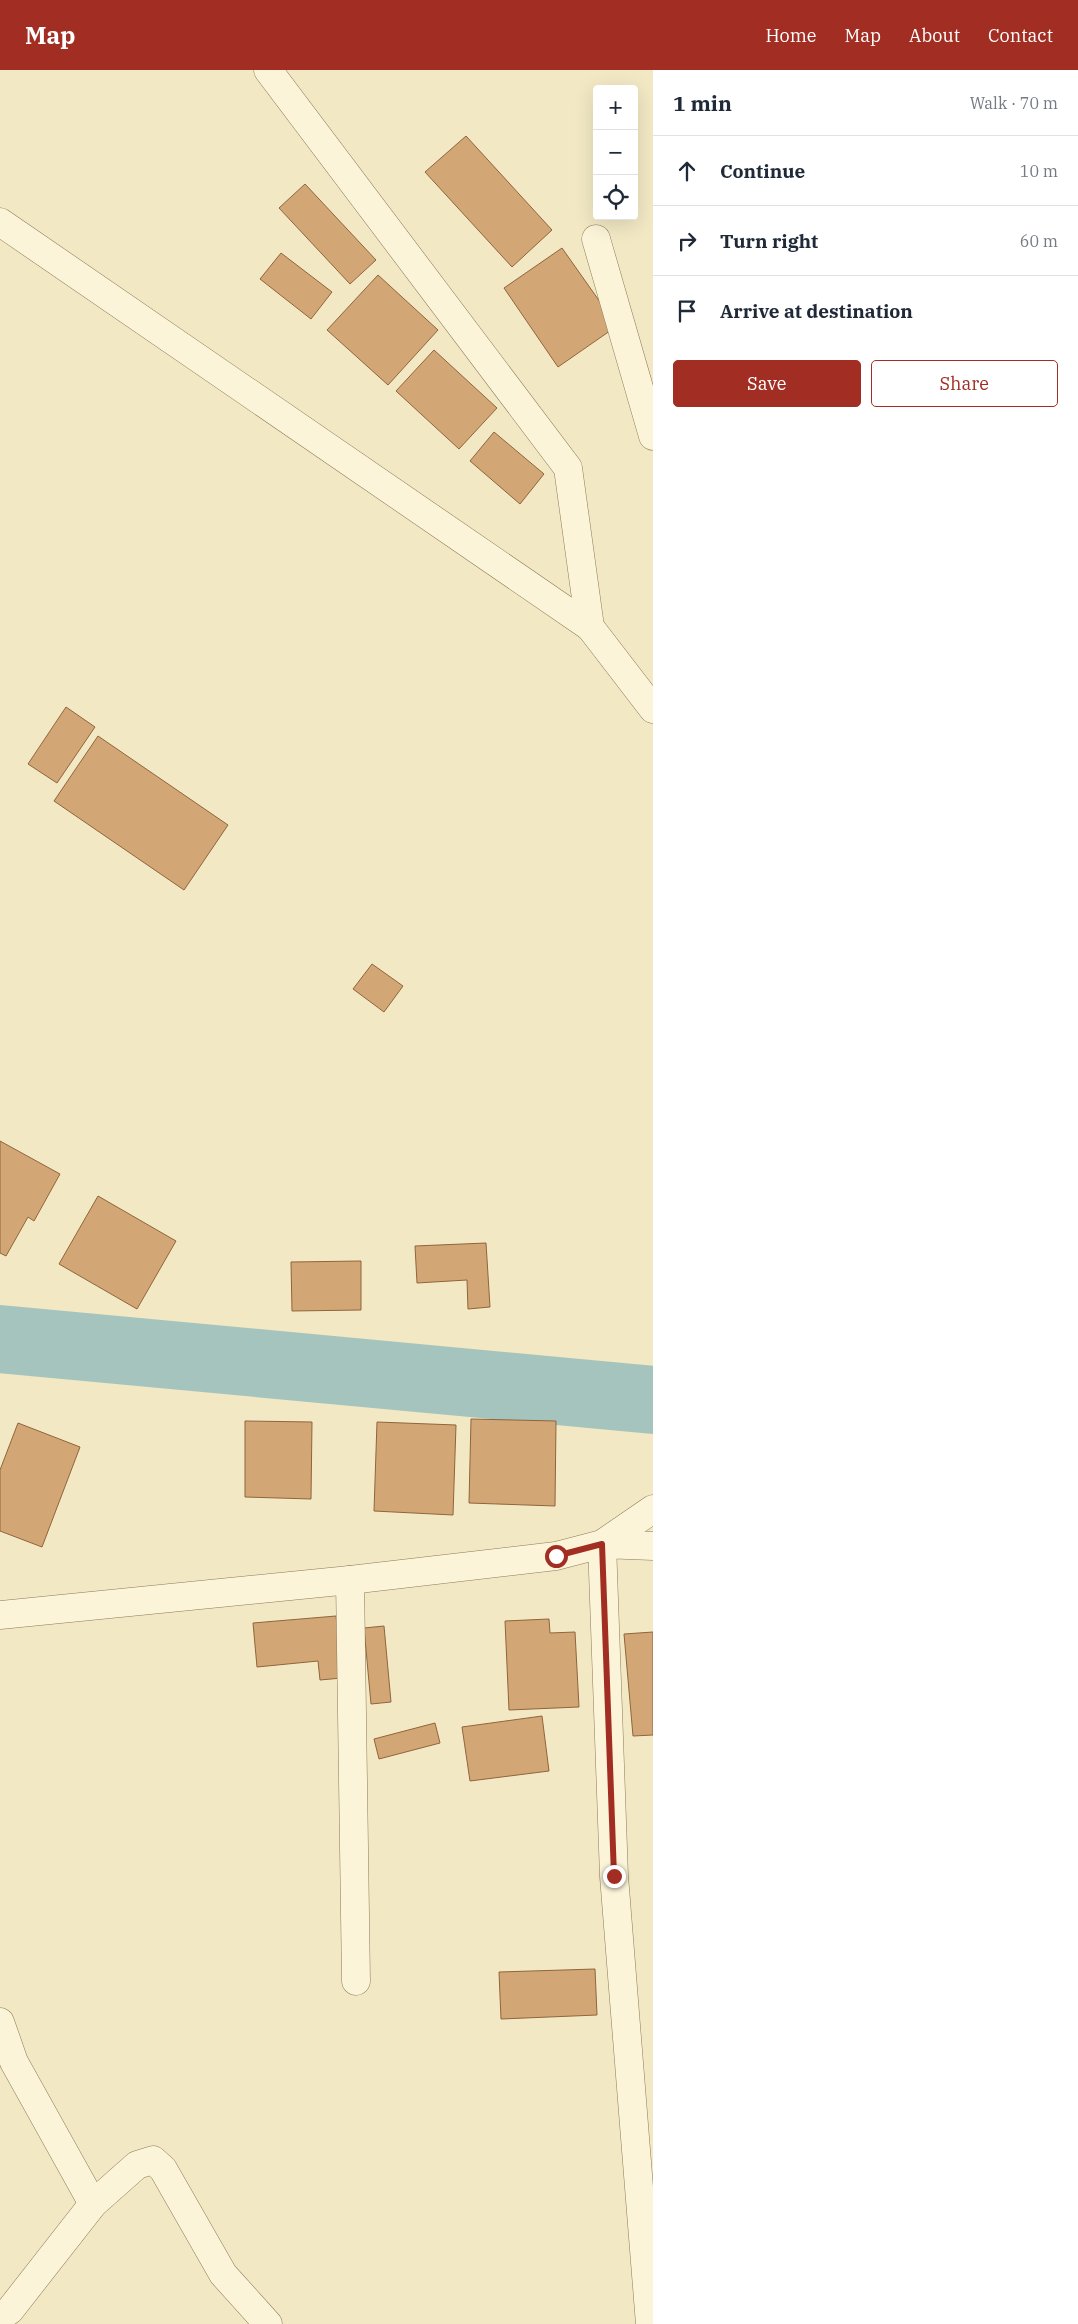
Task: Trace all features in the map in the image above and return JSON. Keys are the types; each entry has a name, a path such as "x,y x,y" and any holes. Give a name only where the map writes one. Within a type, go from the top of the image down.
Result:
{"street":[{"path":"268,70 568,468 590,627"},
{"path":"0,222 590,627 653,709"},
{"path":"596,239 653,436"},
{"path":"602,1544 653,1509"},
{"path":"602,1544 614,1876 650,2324"},
{"path":"0,1615 350,1580 556,1556 602,1544 653,1546"},
{"path":"350,1580 356,1981"},
{"path":"0,2022 14,2062 93,2204"},
{"path":"0,2317 10,2310 93,2204 137,2165 153,2160 163,2169 223,2274 268,2324"}],"building":[{"path":"466,136 552,230 512,267 425,172"},
{"path":"305,184 376,260 350,284 279,208"},
{"path":"562,248 617,326 558,367 504,288"},
{"path":"281,253 332,292 311,319 260,279"},
{"path":"378,275 438,330 388,385 327,330"},
{"path":"434,350 497,408 459,449 396,391"},
{"path":"494,432 544,474 520,504 470,461"},
{"path":"66,707 95,727 57,783 28,764"},
{"path":"98,736 228,825 184,890 54,801"},
{"path":"372,964 403,986 384,1012 353,989"},
{"path":"0,1141 60,1174 34,1221 28,1217 6,1256 0,1253"},
{"path":"98,1196 176,1241 137,1309 59,1264"},
{"path":"486,1243 490,1307 468,1309 467,1280 417,1283 415,1246"},
{"path":"361,1261 361,1310 292,1311 291,1262"},
{"path":"471,1419 556,1421 555,1506 469,1503"},
{"path":"245,1421 312,1422 311,1499 245,1497"},
{"path":"377,1422 456,1425 453,1515 374,1511"},
{"path":"18,1423 80,1447 42,1547 0,1531 0,1470"},
{"path":"336,1616 342,1678 320,1680 318,1661 257,1667 253,1623"},
{"path":"549,1619 550,1633 575,1632 579,1707 509,1710 505,1621"},
{"path":"384,1626 391,1702 371,1704 364,1628"},
{"path":"653,1632 653,1735 633,1736 624,1634"},
{"path":"542,1716 549,1771 470,1781 462,1727"},
{"path":"435,1723 440,1743 379,1759 374,1739"},
{"path":"595,1969 597,2015 501,2019 499,1972"}],"waterway":[{"path":"0,1339 653,1400"}],"route":[{"path":"556,1556 602,1544 614,1876"}]}
